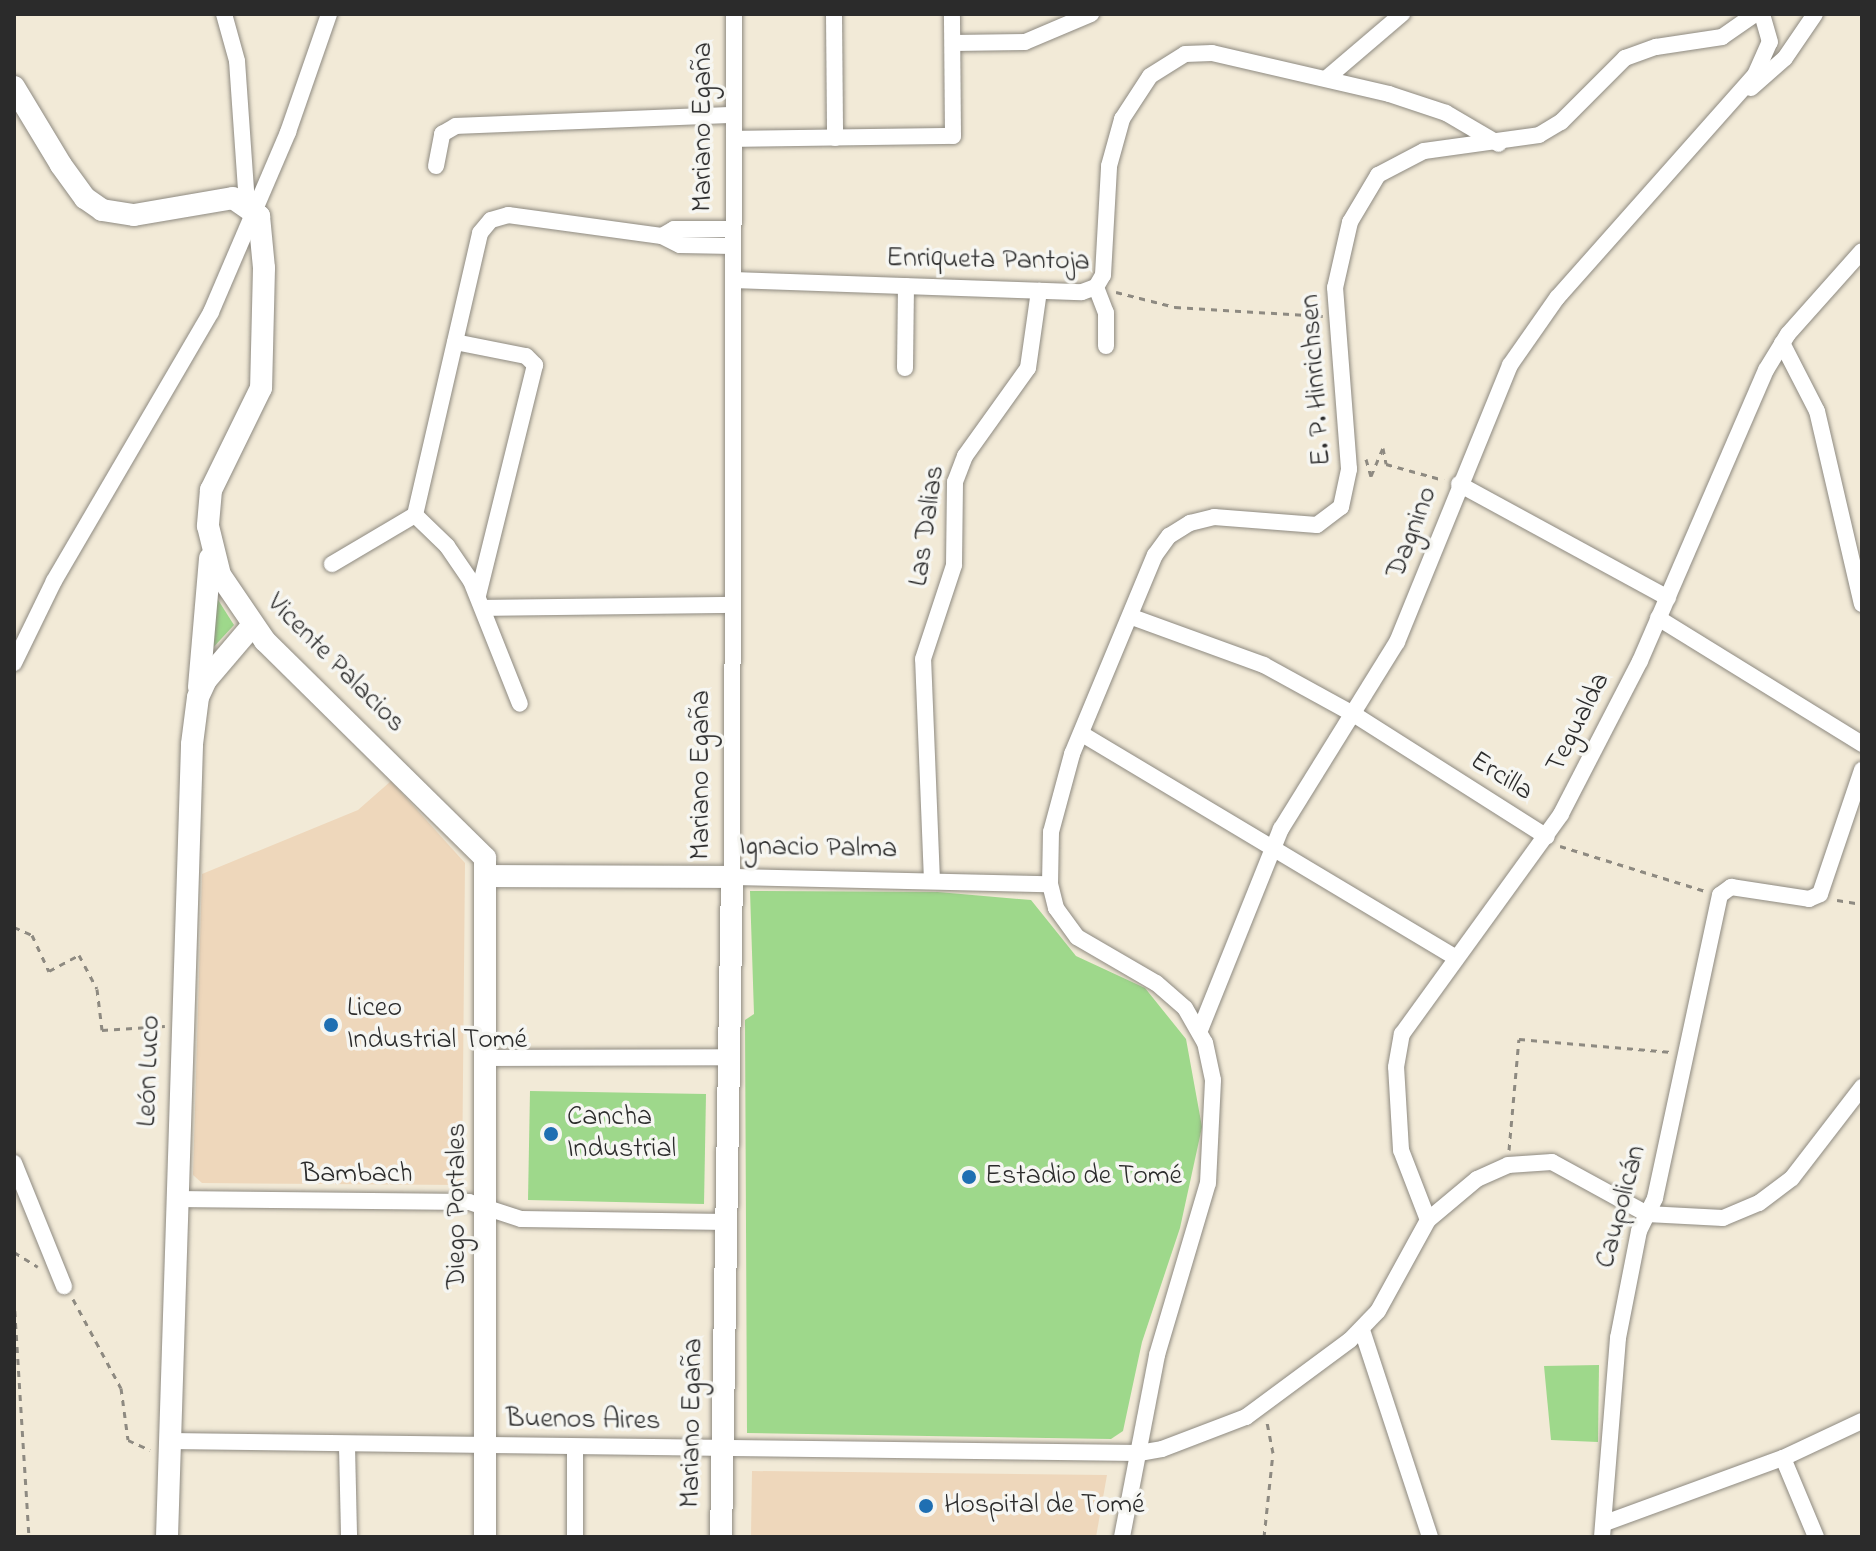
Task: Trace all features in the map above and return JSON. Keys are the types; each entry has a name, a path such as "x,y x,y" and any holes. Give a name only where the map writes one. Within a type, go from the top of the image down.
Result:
{"main road":[{"path":"14,87 68,175 102,210 134,215 225,197 251,206"},
{"name":"Vicente Palacios","path":"251,206 262,224 264,251 261,388 252,415 216,475 209,508 211,544 227,590 252,626 474,843 489,876"},
{"path":"198,697 211,544"},
{"name":"León Luco","path":"167,1537 181,1025 198,697 217,664 252,626"},
{"name":"Ignacio Palma","path":"489,876 732,877"},
{"name":"Diego Portales","path":"485,1537 489,876"},
{"name":"Mariano Egaña","path":"721,1537 732,877"}],"street":[{"path":"224,14 237,61 251,206"},
{"path":"14,663 54,581 184,366 251,206 288,132 329,14"},
{"name":"Mariano Egaña","path":"732,877 734,14"},
{"path":"834,14 835,138"},
{"path":"734,139 953,136 952,14"},
{"path":"953,43 1025,42 1091,14"},
{"path":"1327,78 1402,14"},
{"name":"E. P. Hinrichsen","path":"1050,884 1057,797 1155,555 1169,536 1190,523 1226,518 1306,527 1334,517 1349,478 1334,316 1343,245 1359,200 1378,175 1424,151 1499,144 1550,130 1625,58 1656,47 1722,37 1755,14"},
{"name":"Dagnino","path":"1738,96 1770,42 1762,14"},
{"name":"Dagnino","path":"1200,1030 1272,848 1304,789 1355,715 1397,642 1499,388 1539,320 1738,96 1785,58 1815,14"},
{"path":"1106,346 1106,313 1096,287 1103,275 1113,147 1129,105 1150,76 1176,58 1203,53 1327,78 1431,107 1499,144"},
{"path":"436,166 442,134 456,126 734,115"},
{"path":"332,564 415,515 480,233 491,220 508,215 662,236 680,245 733,238"},
{"name":"Tegualda","path":"1428,1220 1403,1162 1397,1056 1407,1023 1547,837 1600,744 1782,343 1862,251"},
{"name":"Enriqueta Pantoja","path":"733,280 1082,292 1096,287"},
{"path":"905,368 906,286"},
{"name":"Las Dalias","path":"932,881 923,659 954,565 955,482 965,456 1028,368 1039,291"},
{"path":"455,342 526,356 535,365 481,602"},
{"path":"1782,343 1817,411 1862,604"},
{"path":"1459,484 1668,598"},
{"path":"415,515 447,546 481,602 520,704"},
{"path":"481,602 733,605"},
{"name":"Ercilla","path":"1132,617 1240,654 1355,715 1547,837"},
{"path":"1658,618 1862,744"},
{"path":"1082,734 1456,958"},
{"path":"1720,895 1731,887 1817,897 1862,770"},
{"name":"Ignacio Palma","path":"732,877 1050,884"},
{"path":"1050,884 1056,908 1077,937 1166,990 1200,1030 1213,1080 1208,1183 1163,1329 1122,1537"},
{"name":"Caupolicán","path":"1603,1530 1618,1338 1647,1214 1655,1198 1720,895"},
{"path":"488,1058 730,1057"},
{"path":"1508,1165 1552,1162 1647,1214 1711,1219 1759,1203 1808,1162 1862,1087"},
{"path":"14,1163 64,1286"},
{"name":"Buenos Aires","path":"169,1452 487,1445 1139,1453 1205,1436 1265,1405 1362,1330 1378,1311 1428,1220 1463,1188 1508,1165"},
{"name":"Bambach","path":"175,1199 469,1202 521,1219 727,1222"},
{"path":"1362,1330 1430,1537"},
{"path":"1603,1530 1783,1458 1862,1421"},
{"path":"347,1446 349,1537"},
{"path":"575,1447 575,1537"},
{"path":"1783,1458 1816,1537"}],"path":[{"name":"Enriqueta Pantoja","path":"1096,287 1175,307 1334,316"},
{"path":"1345,428 1358,431 1371,476 1383,448 1386,464 1459,484"},
{"name":"Ercilla","path":"1547,837 1568,851 1603,863 1720,895"},
{"path":"1817,897 1862,904"},
{"path":"14,927 32,935 49,971 79,955 97,989 102,1030 181,1025"},
{"path":"1508,1165 1519,1039 1684,1053"},
{"path":"14,1252 64,1286 93,1344 115,1374 128,1440 137,1448 157,1450 157,1464 169,1452"},
{"path":"14,1299 29,1537"},
{"path":"1264,1537 1273,1453 1265,1405"}],"shaded area":[{"name":"Liceo Industrial Tomé","path":"391,781 465,863 462,1185 202,1183 193,1175 202,874 358,810"},
{"name":"Hospital de Tomé","path":"752,1471 1107,1475 1096,1537 751,1537"}],"green space":[{"path":"213,592 234,625 209,652"},
{"name":"Estadio de Tomé","path":"750,891 938,892 1031,900 1076,956 1145,988 1186,1039 1202,1127 1180,1228 1142,1342 1123,1431 1111,1439 747,1433 745,1020 754,1014"},
{"path":"530,1091 706,1094 704,1204 528,1200"},
{"path":"1599,1365 1598,1442 1551,1440 1544,1366"}],"place":[{"name":"Liceo Industrial Tomé","path":"331,1025"},
{"name":"Cancha Industrial","path":"551,1134"},
{"name":"Estadio de Tomé","path":"969,1177"},
{"name":"Hospital de Tomé","path":"926,1506"}]}
